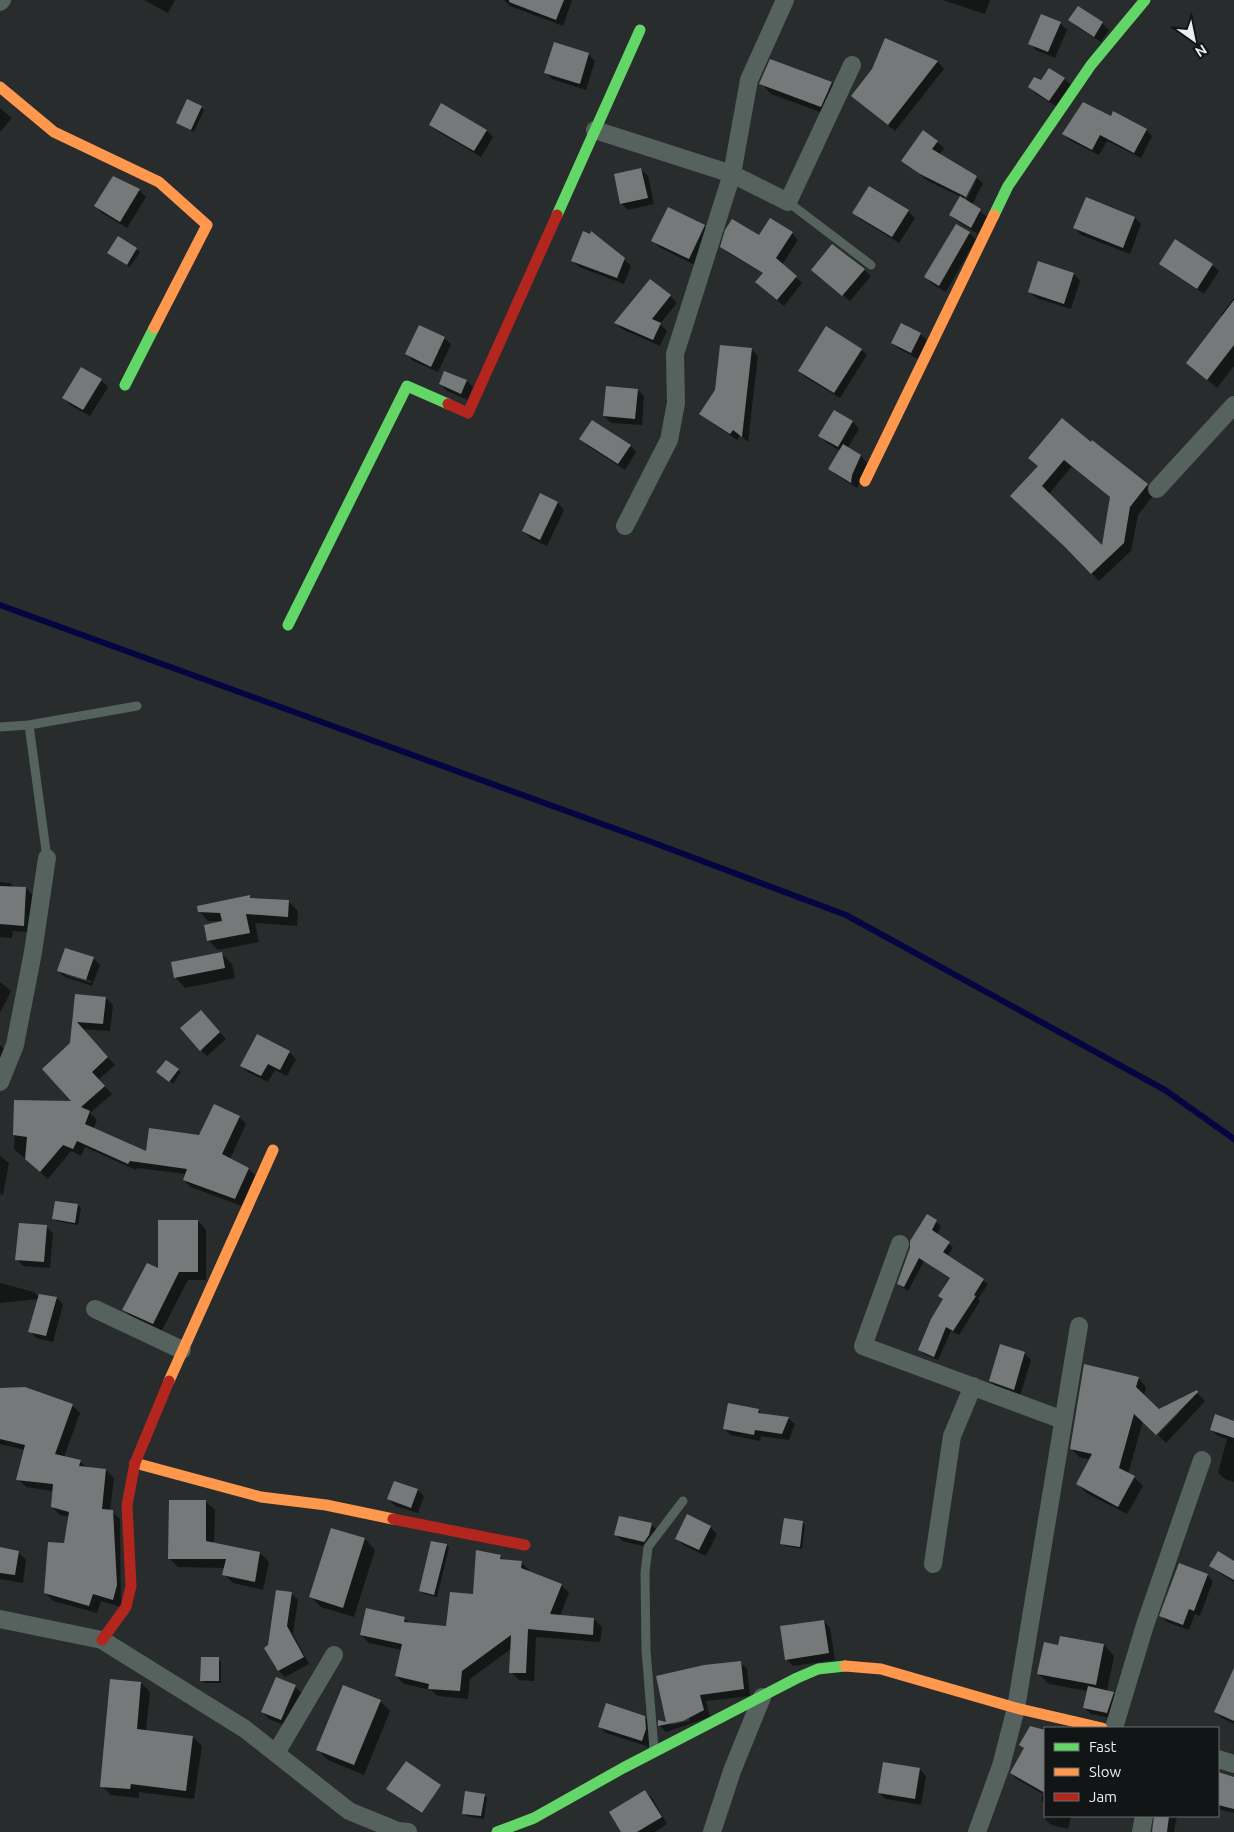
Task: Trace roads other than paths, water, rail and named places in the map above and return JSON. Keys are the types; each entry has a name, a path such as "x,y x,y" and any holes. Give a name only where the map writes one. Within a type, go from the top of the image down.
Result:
{"street":[{"path":"625,526 669,440 676,403 675,354 732,174 749,80 785,0"},
{"path":"865,482 1008,186 1092,64 1145,0"},
{"path":"288,625 407,386 468,412 640,30"},
{"path":"595,130 732,174 788,202 852,65"},
{"path":"0,87 54,132 158,182 207,225 125,385"},
{"path":"1157,489 1234,405"},
{"path":"0,1082 16,1045 34,952 47,858"},
{"path":"102,1640 126,1607 131,1586 127,1505 135,1463 182,1350 273,1150"},
{"path":"900,1244 863,1346 1063,1420"},
{"path":"95,1309 182,1350"},
{"path":"977,1832 1001,1766 1016,1708 1078,1326"},
{"path":"933,1564 952,1436 972,1386"},
{"path":"1114,1727 1145,1625 1202,1460"},
{"path":"135,1463 261,1497 326,1505 525,1545"},
{"path":"0,1619 102,1640 245,1729 349,1811 401,1832"},
{"path":"276,1753 334,1655"},
{"path":"498,1832 534,1818 654,1753 797,1678 818,1669 842,1666 881,1669 1016,1708 1098,1727"},
{"path":"712,1832 732,1771 762,1697"},
{"path":"1219,1759 1234,1764"},
{"path":"1141,1832 1144,1817"}],"lane":[{"path":"788,202 871,264"},
{"path":"0,727 29,725 136,706"},
{"path":"29,725 47,858"},
{"path":"654,1753 646,1650 645,1573 648,1547 683,1501"}],"waterway":[{"path":"0,605 649,841 846,915 1165,1090 1234,1139"}]}
